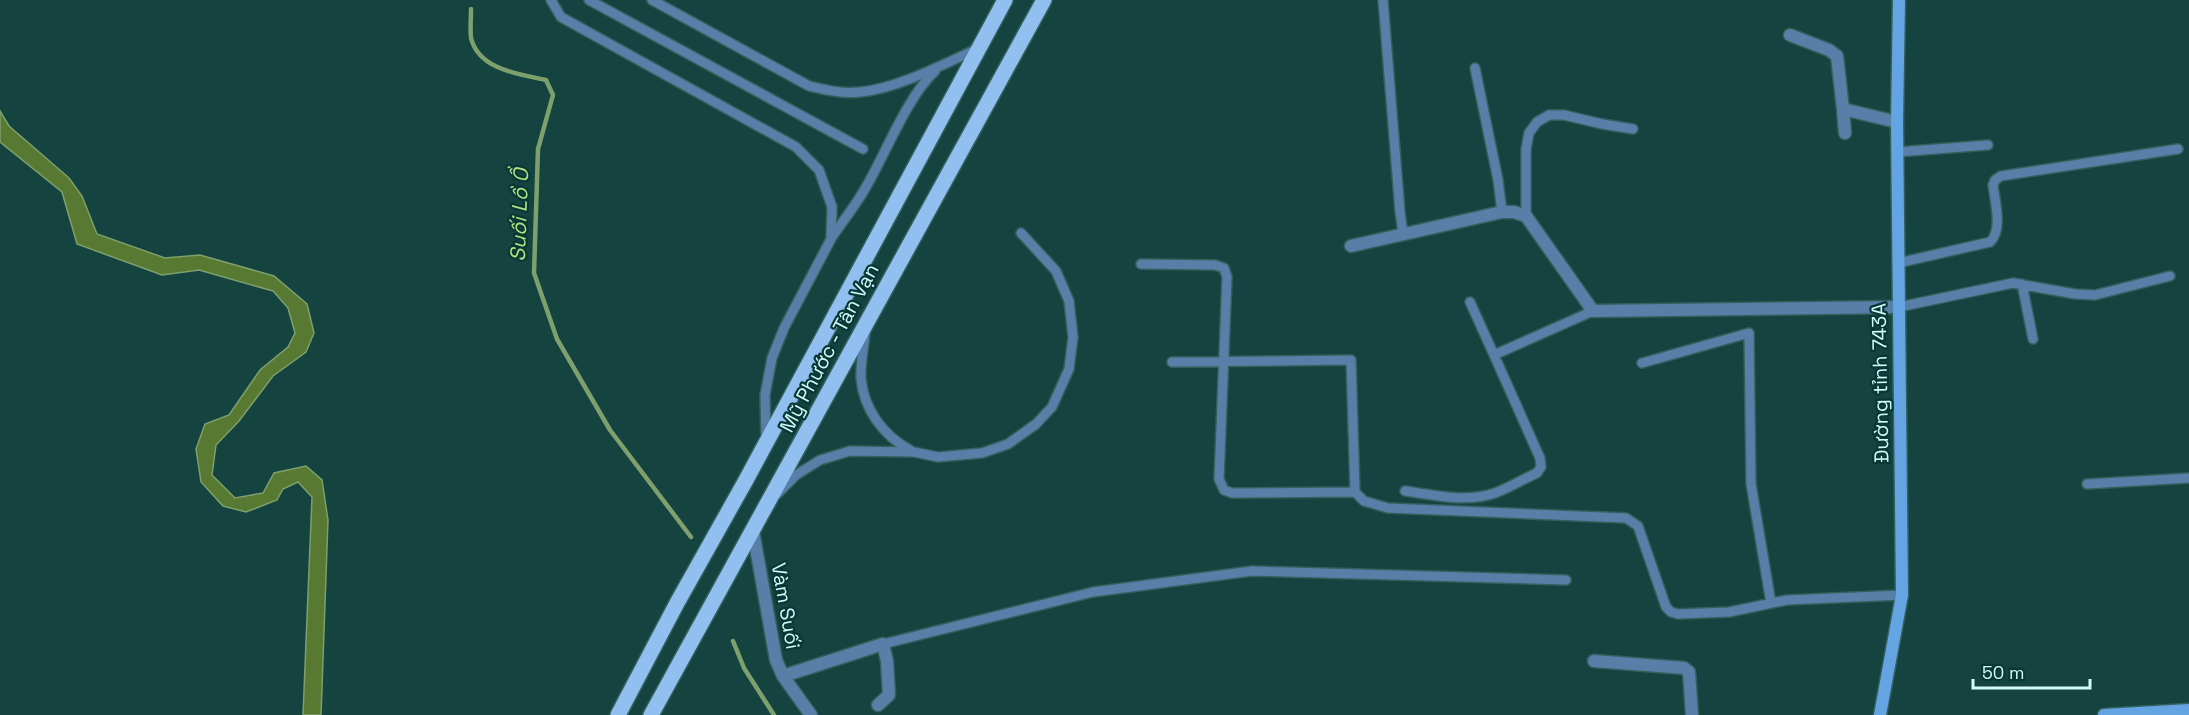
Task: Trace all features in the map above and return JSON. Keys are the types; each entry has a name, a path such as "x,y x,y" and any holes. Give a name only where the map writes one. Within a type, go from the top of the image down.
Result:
{"main road":[{"name":"Mỹ Phước - Tân Vạn","path":"618,715 676,603 766,444 1005,0"},
{"name":"Mỹ Phước - Tân Vạn","path":"651,715 1044,0"},
{"name":"Đường tỉnh 743A","path":"1880,715 1902,595 1897,122 1899,0"},
{"path":"2104,715 2189,710"}],"street":[{"path":"1790,36 1829,50 1837,56 1845,133"},
{"path":"1843,109 1897,122"},
{"path":"1351,246 1502,212 1514,212 1526,216 1593,311 1899,307"},
{"name":"Vàm Suối","path":"753,531 776,660 783,676 811,715"},
{"path":"783,676 884,644 889,695 878,705"},
{"path":"1594,661 1684,668 1689,672 1691,681 1692,715"}],"lane":[{"path":"551,0 561,18 796,147 819,171 832,207 831,239"},
{"path":"589,0 863,149"},
{"path":"652,0 809,86 838,92 874,90 980,48"},
{"path":"1383,0 1403,233"},
{"path":"766,444 765,395 772,358 784,328 831,239 866,189 915,95 926,79 941,65"},
{"path":"1475,68 1498,180 1502,212"},
{"path":"1526,216 1526,149 1529,133 1537,122 1549,115 1564,115 1633,129"},
{"path":"1898,152 1988,145"},
{"path":"1898,263 1990,242 1995,237 1997,229 1993,185 1995,180 2001,177 2178,149"},
{"path":"769,502 796,475 820,460 850,451 914,452 938,457 982,453 1008,444 1036,424 1052,406 1069,369 1073,337 1069,301 1056,271 1021,233"},
{"path":"1141,264 1215,265 1224,268 1227,278 1219,479 1224,490 1232,493 1354,492 1364,501 1388,508 1626,518 1638,526 1666,607 1678,614 1729,612 1786,600 1902,595"},
{"path":"1899,307 2013,283 2075,294 2095,295 2170,276"},
{"path":"2022,284 2033,339"},
{"path":"1406,491 1471,497 1493,494 1537,473 1541,466 1540,458 1470,302"},
{"path":"1494,355 1593,311"},
{"path":"866,324 861,379 867,404 879,426 894,441 914,452"},
{"path":"1642,363 1749,333 1751,484 1771,603"},
{"path":"1172,362 1350,360 1354,492"},
{"path":"2087,484 2189,478"},
{"path":"884,644 1093,592 1252,571 1566,579"}],"shaded area":[{"path":"0,111 9,126 69,178 82,196 97,234 165,258 200,255 274,276 307,304 314,333 306,352 273,376 239,421 216,445 212,475 235,498 263,493 274,473 306,466 322,480 328,520 321,715 303,715 312,497 298,482 283,489 277,500 246,512 223,506 201,482 196,449 205,424 229,415 260,370 288,347 295,333 288,308 273,291 199,270 162,275 77,244 62,192 0,142"}],"waterway":[{"name":"Suối Lồ Ồ","path":"471,9 471,38 475,49 482,57 501,69 546,80 553,95 538,149 534,273 557,339 610,430 691,537"},
{"name":"Suối Lồ Ồ","path":"733,641 744,668 774,715"}]}
